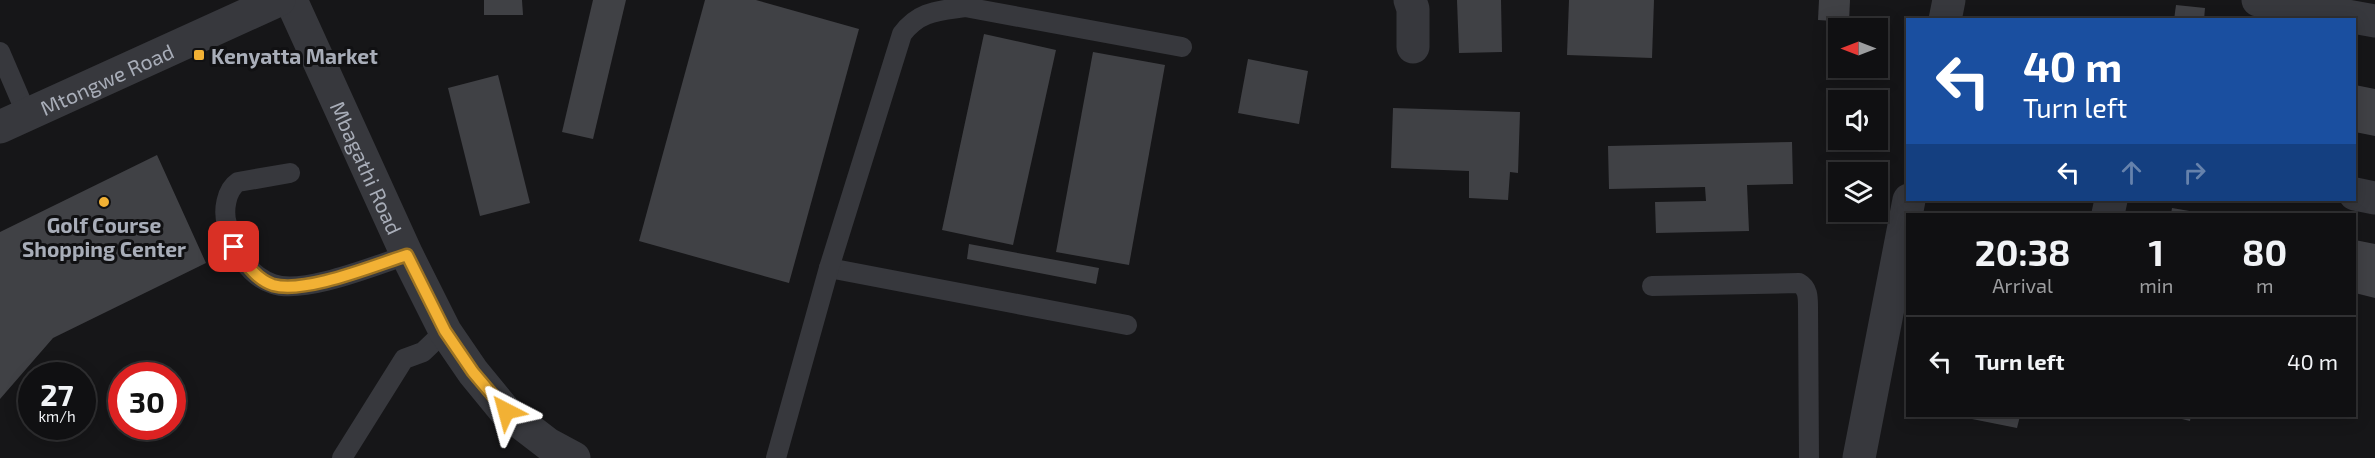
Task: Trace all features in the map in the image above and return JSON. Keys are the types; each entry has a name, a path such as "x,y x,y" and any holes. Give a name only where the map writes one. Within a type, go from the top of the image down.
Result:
{"street":[{"name":"Mtongwe Road","path":"14,121 279,0"},
{"name":"Mbagathi Road","path":"291,0 407,255 445,331 473,372 506,411 548,444 574,458"},
{"path":"1410,0 1413,9 1413,47"},
{"path":"1945,18 1949,0"},
{"path":"2258,0 2375,21"},
{"path":"2356,194 2375,198"},
{"path":"1859,458 1906,215"}],"lane":[{"path":"776,458 829,268 902,34 912,20 938,11 965,7 1182,47"},
{"path":"0,52 14,121"},
{"path":"290,172 238,182 232,186 227,197 226,220 234,247 251,272 273,285 297,286 335,279 407,255"},
{"path":"829,268 1127,325"},
{"path":"1652,286 1800,282 1803,285 1807,290 1808,307 1809,458"},
{"path":"342,458 404,359 423,351 445,331"}],"building":[{"path":"484,0 522,0 523,15 484,15"},
{"path":"593,0 626,0 593,139 562,132"},
{"path":"705,0 756,0 859,29 789,283 639,241"},
{"path":"1457,0 1501,0 1502,52 1459,53"},
{"path":"1569,0 1654,0 1652,58 1567,55"},
{"path":"1819,0 1850,0 1849,18 1818,20"},
{"path":"2176,5 2205,8 2204,18 2174,18"},
{"path":"984,34 1056,50 1013,245 942,230"},
{"path":"1093,52 1165,65 1129,265 1056,252"},
{"path":"1248,59 1308,71 1299,124 1238,113"},
{"path":"498,75 530,203 480,216 448,88"},
{"path":"2356,85 2375,89 2375,136 2356,132"},
{"path":"1393,108 1520,112 1518,173 1510,172 1508,200 1469,198 1469,171 1391,168"},
{"path":"1792,142 1793,184 1747,185 1749,231 1656,233 1655,202 1706,201 1705,187 1609,189 1608,146"},
{"path":"157,155 206,263 53,338 32,362 18,362 18,378 0,399 0,232"},
{"path":"2172,208 2201,213 2171,213"},
{"path":"2356,240 2375,244 2375,298 2356,293"},
{"path":"969,244 1099,268 1096,284 967,259"},
{"path":"1968,417 2020,417 2017,428"},
{"path":"2174,417 2191,417 2190,421"}],"place":[{"name":"Kenyatta Market","path":"199,55"},
{"name":"Golf Course Shopping Center","path":"104,202"}],"route":[{"path":"234,247 251,272 273,285 297,286 335,279 407,255 445,331 473,372 506,411"}]}
